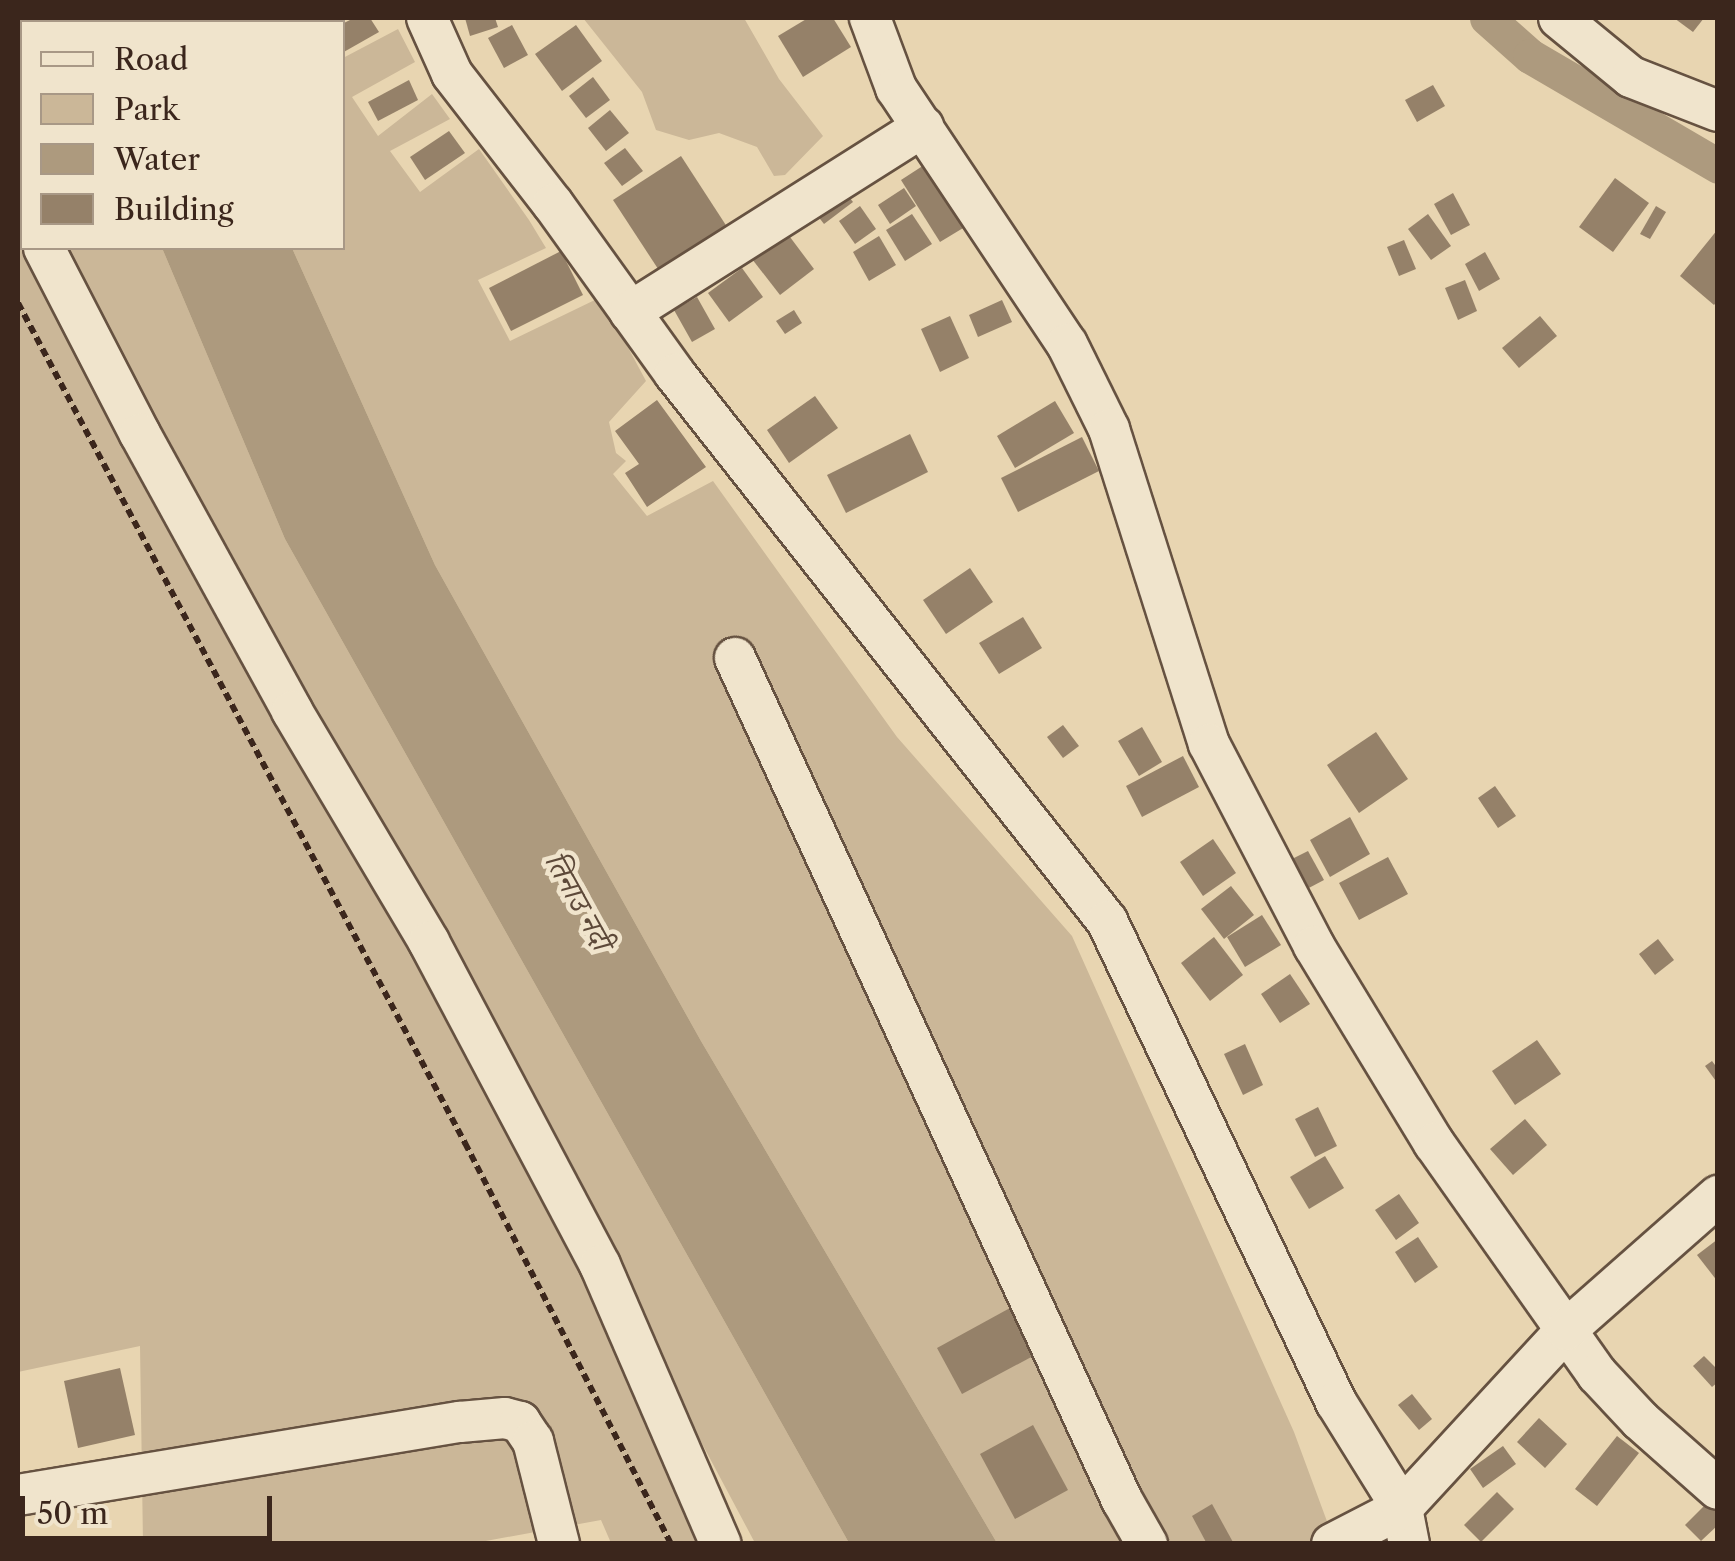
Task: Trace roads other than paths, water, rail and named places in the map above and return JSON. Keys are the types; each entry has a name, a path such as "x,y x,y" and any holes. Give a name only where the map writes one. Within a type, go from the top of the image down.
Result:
{"street":[{"path":"427,18 452,74 630,312 1107,921 1336,1402 1406,1526"},
{"path":"870,18 896,88 1067,344 1109,430 1209,744 1314,946 1434,1143 1598,1374 1640,1420 1718,1488"},
{"path":"1559,18 1631,76 1718,111"},
{"path":"630,312 923,127"},
{"path":"45,250 140,434 292,711 428,942 600,1264 721,1544"},
{"path":"735,658 1122,1500 1147,1544"},
{"path":"1332,1544 1406,1526 1566,1330 1718,1196"},
{"path":"18,1495 460,1422 505,1418 520,1422 533,1441 559,1544"}],"water":[{"path":"65,18 194,20 66,20"},
{"name":"तिनाउ नदी","path":"163,250 293,250 435,565 701,1041 997,1543 849,1543 285,539"}],"waterway":[{"path":"1487,18 1530,56 1718,166"}]}
